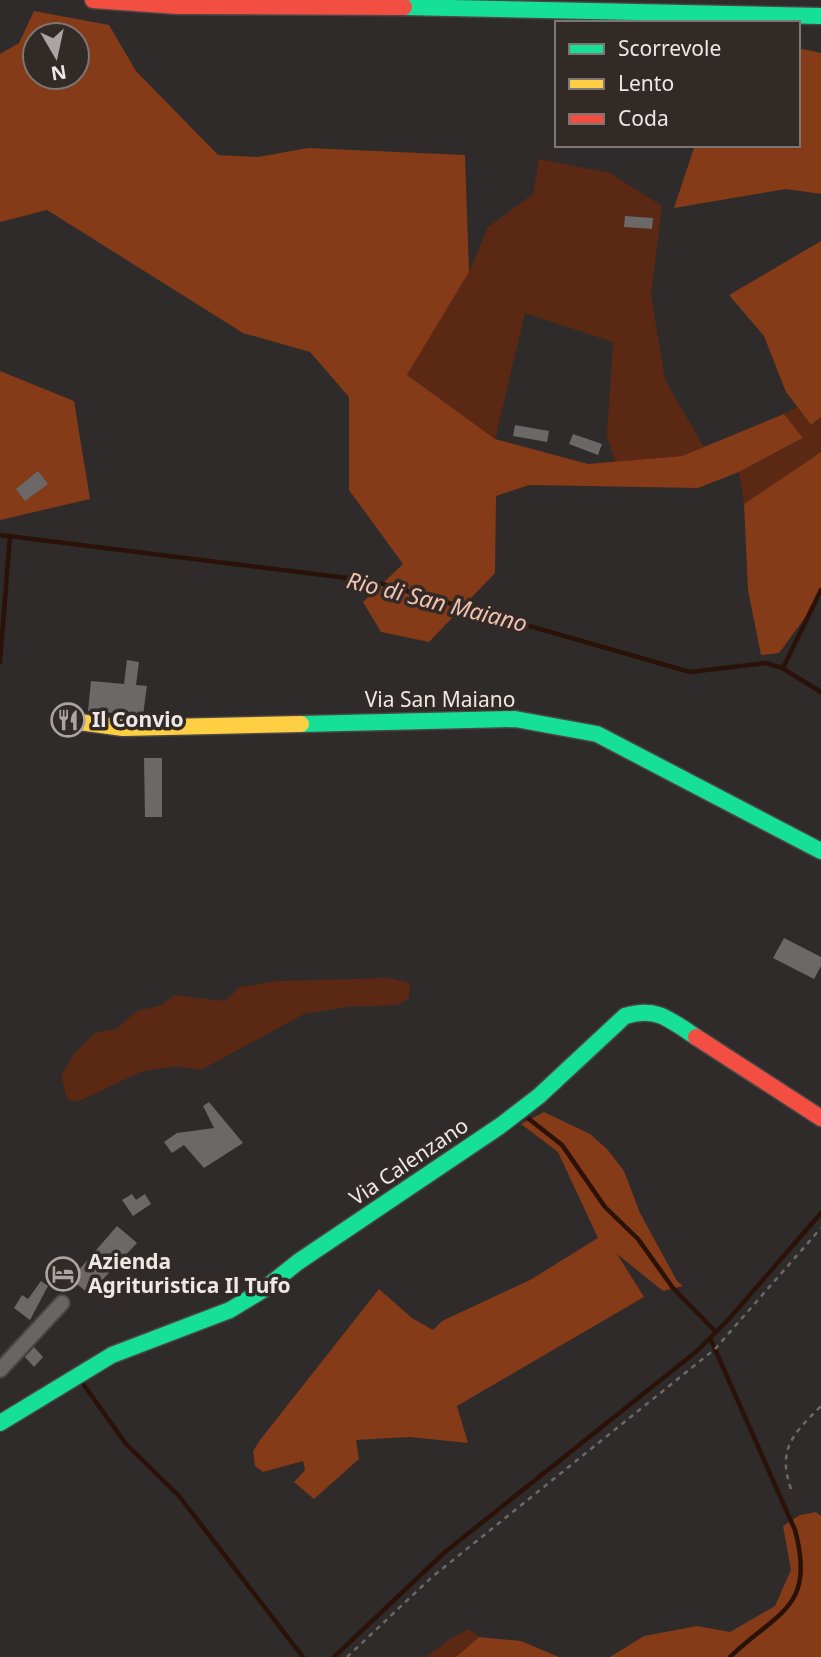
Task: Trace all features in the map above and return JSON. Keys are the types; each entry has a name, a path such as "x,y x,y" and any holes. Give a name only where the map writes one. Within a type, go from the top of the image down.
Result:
{"street":[{"path":"93,0 178,6 349,6 821,16"},
{"name":"Via San Maiano","path":"72,721 136,728 514,719 548,724 597,734 821,851"},
{"name":"Via Calenzano","path":"0,1423 112,1355 230,1310 262,1290 298,1262 510,1118 539,1096 625,1016 642,1011 660,1014 821,1118"},
{"path":"0,1370 62,1303"}],"path":[{"path":"346,1657 432,1577 715,1349 821,1228"},
{"path":"791,1489 784,1468 789,1445 821,1406"}],"shaded area":[{"path":"34,11 88,21 29,21"},
{"path":"91,22 109,25 136,71 218,155 258,157 308,148 465,155 469,272 407,375 495,439 588,464 682,456 784,414 803,438 739,472 698,488 529,485 496,496 495,573 429,642 381,632 363,602 403,564 349,490 349,397 310,352 243,333 47,210 0,222 0,54 19,43 21,39 21,91 91,91"},
{"path":"800,48 821,53 821,194 786,189 674,208 694,148 691,147 800,147"},
{"path":"539,159 610,173 662,206 651,295 665,380 704,447 682,456 615,462 607,436 613,342 525,313 495,439 407,375 469,272 488,227 533,194"},
{"path":"821,241 821,417 811,425 786,392 764,336 729,295"},
{"path":"0,371 74,401 90,499 0,520"},
{"path":"797,407 811,425 821,417 821,452 744,504 739,472 802,439 784,414"},
{"path":"821,452 821,596 779,653 761,655 748,590 744,504"},
{"path":"390,978 410,983 409,998 398,1005 347,1007 304,1014 201,1070 177,1066 143,1071 77,1102 67,1099 61,1076 73,1055 95,1033 116,1029 137,1011 159,1006 175,995 225,1001 240,987 277,981"},
{"path":"544,1112 590,1134 607,1149 624,1171 640,1213 677,1281 683,1286 663,1291 617,1254 644,1297 457,1406 468,1443 410,1437 356,1440 359,1459 314,1499 294,1482 305,1470 303,1461 263,1472 255,1466 253,1451 260,1440 379,1289 412,1318 433,1330 442,1321 530,1280 598,1238 558,1152 521,1124"},
{"path":"816,1512 821,1516 821,1657 610,1657 644,1636 697,1626 730,1632 775,1606 791,1570 783,1526 800,1515"},
{"path":"469,1629 479,1637 456,1657 426,1657 451,1638"},
{"path":"479,1637 521,1641 559,1657 456,1657"}],"building":[{"path":"625,216 653,218 652,229 624,227"},
{"path":"515,425 549,431 547,442 513,436"},
{"path":"573,434 602,444 598,455 569,444"},
{"path":"38,471 48,484 25,501 16,489"},
{"path":"127,660 139,662 136,685 147,686 143,715 88,711 91,681 124,684"},
{"path":"144,758 162,758 162,817 145,817"},
{"path":"784,938 821,957 821,966 814,979 773,958"},
{"path":"209,1102 243,1143 204,1168 184,1145 172,1153 164,1142 177,1133 214,1128 203,1106"},
{"path":"132,1194 136,1200 145,1194 151,1204 133,1216 122,1200"},
{"path":"117,1226 137,1243 89,1294 71,1279"},
{"path":"41,1281 48,1286 30,1320 14,1308 22,1295 28,1299"},
{"path":"34,1347 43,1357 34,1367 25,1357"}],"waterway":[{"name":"Rio di San Maiano","path":"0,535 372,581 690,672 766,663 782,668 821,692"},
{"path":"0,662 10,536"},
{"path":"783,668 821,590"},
{"path":"529,1119 562,1145 605,1207 638,1239 673,1288 716,1332"},
{"path":"334,1657 445,1552 697,1351 728,1320 821,1213"},
{"path":"710,1338 795,1530 800,1556 800,1576 796,1592 788,1606 730,1657"},
{"path":"81,1381 126,1444 179,1496 303,1657"}],"traffic: fast":[{"path":"404,7 821,16"},
{"path":"301,724 515,719 597,734 821,851"},
{"path":"0,1423 112,1355 230,1310 263,1290 298,1262 500,1126 539,1096 625,1016 636,1013 663,1016 696,1037"}],"traffic: slow":[{"path":"72,721 123,728 301,724"}],"traffic: jam":[{"path":"93,0 178,6 404,7"},
{"path":"696,1037 821,1118"}],"place":[{"name":"Il Convio","path":"68,720"},
{"name":"Azienda Agrituristica Il Tufo","path":"63,1274"}]}
